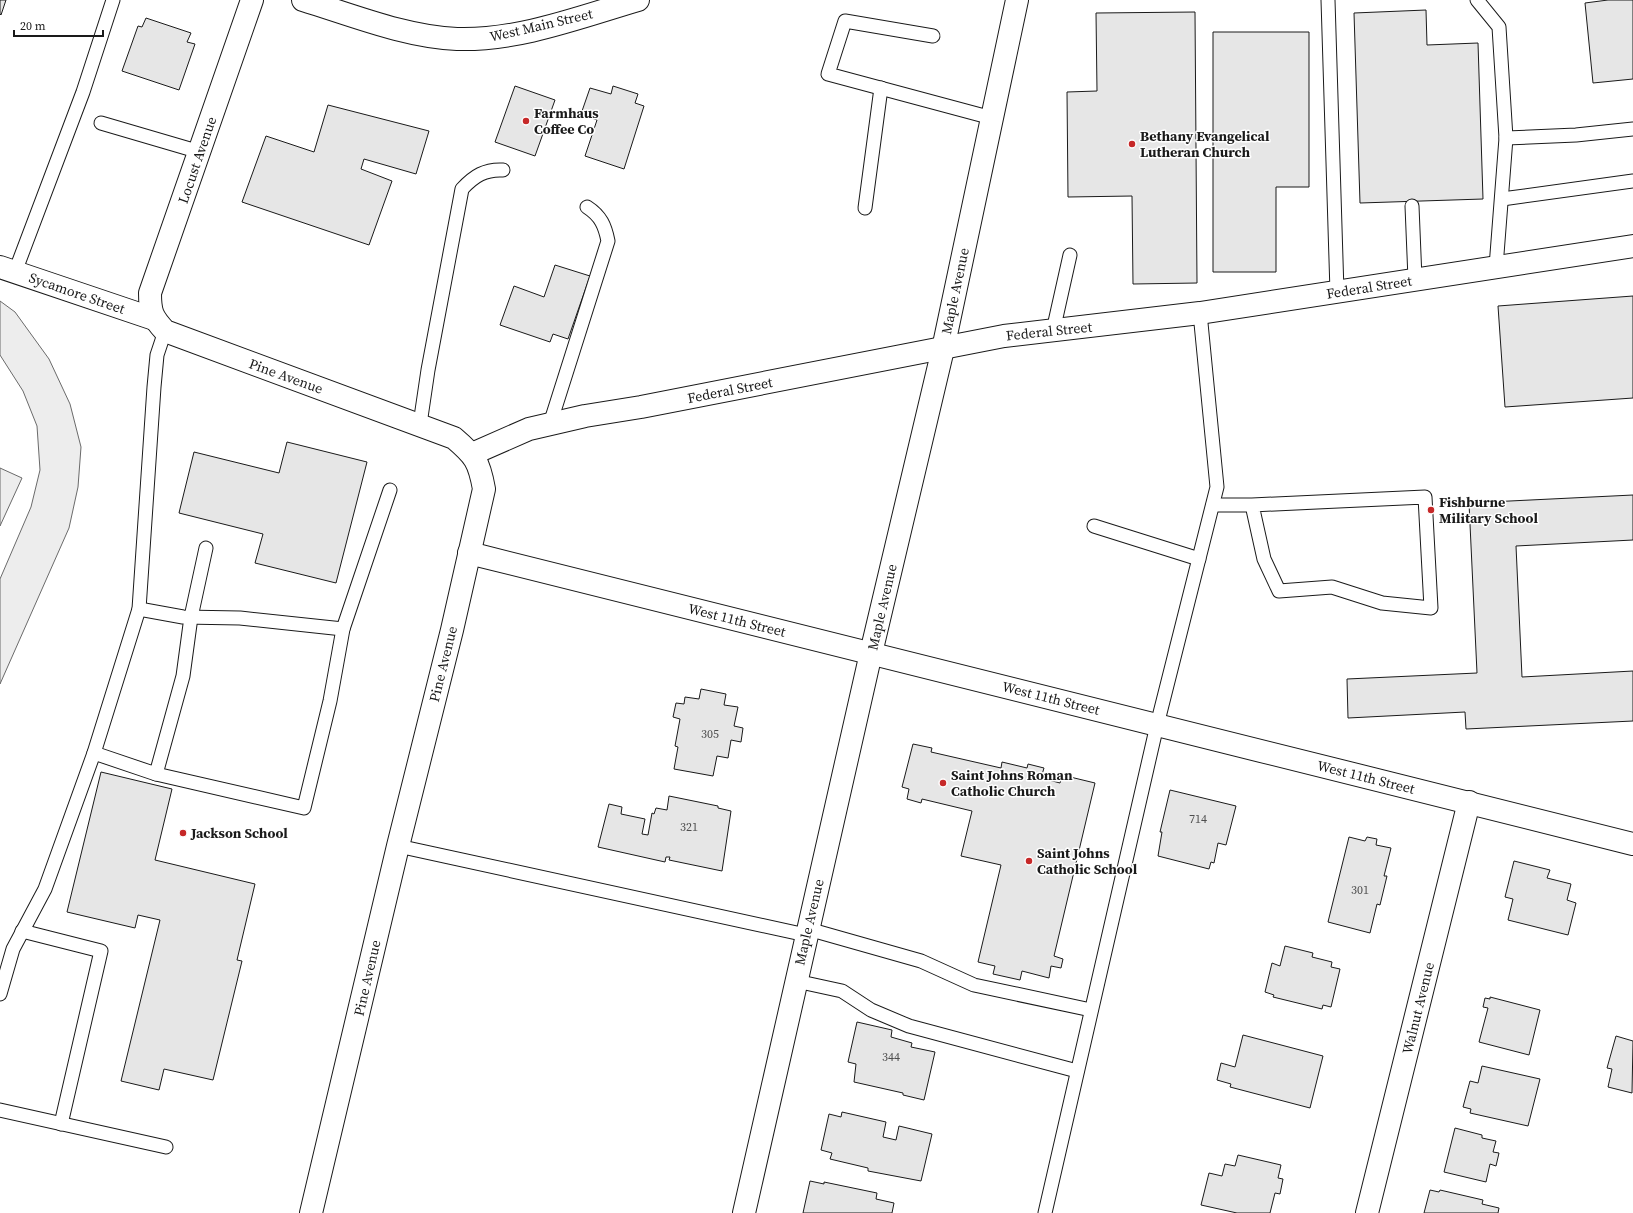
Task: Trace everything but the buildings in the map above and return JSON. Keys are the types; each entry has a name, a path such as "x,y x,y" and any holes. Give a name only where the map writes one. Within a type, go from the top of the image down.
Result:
{"street":[{"name":"Locust Avenue","path":"159,325 150,308 150,293 252,0"},
{"name":"West Main Street","path":"303,0 407,32 456,39 480,39 508,36 638,0"},
{"name":"Maple Avenue","path":"744,1213 871,653 943,349 1017,0"},
{"name":"Federal Street","path":"472,454 529,429 585,416 641,407 1004,336 1200,313 1633,246"},
{"name":"Sycamore Street","path":"8,269 159,325"},
{"name":"Pine Avenue","path":"159,325 454,438 472,454 481,470 484,488 311,1213"},
{"name":"West 11th Street","path":"469,553 1633,844"},
{"name":"Walnut Avenue","path":"1367,1213 1468,802"}],"lane":[{"path":"8,269 83,92 113,0"},
{"path":"1328,0 1337,292"},
{"path":"1478,0 1499,27 1506,138 1496,267"},
{"path":"933,36 845,21 828,74 992,118"},
{"path":"865,208 881,88"},
{"path":"101,123 200,152"},
{"path":"1506,138 1576,135 1633,128"},
{"path":"420,424 428,370 462,189 473,177 492,169 503,170"},
{"path":"1502,199 1633,181"},
{"path":"1412,206 1415,279"},
{"path":"550,424 608,241 605,224 595,212 587,207"},
{"path":"1053,331 1070,255"},
{"path":"1045,1213 1090,1010 1157,725 1217,487 1200,313"},
{"path":"0,994 13,949 44,889 94,753 139,609 159,325"},
{"path":"94,753 156,774 304,808 330,701 343,629 390,490"},
{"path":"1213,505 1252,505 1425,497 1431,608 1382,603 1332,587 1279,591 1264,558 1252,505"},
{"path":"1094,526 1199,559"},
{"path":"156,774 183,676 191,617 206,548"},
{"path":"139,609 191,617 240,618 343,629"},
{"path":"398,846 807,932 921,961 974,985 1090,1010"},
{"path":"22,932 101,951 61,1124"},
{"path":"796,981 842,991 872,1010 909,1026 1077,1071"},
{"path":"0,1110 166,1147"}],"shaded area":[{"path":"0,301 15,312 49,359 70,404 81,447 78,487 69,528 0,684 0,579 31,507 40,470 37,426 23,391 0,355"},
{"path":"0,468 22,478 0,526"}],"place":[{"name":"Farmhaus Coffee Co","path":"526,121"},
{"name":"Bethany Evangelical Lutheran Church","path":"1132,144"},
{"name":"Fishburne Military School","path":"1431,510"},
{"name":"Saint Johns Roman Catholic Church","path":"943,783"},
{"name":"Jackson School","path":"183,833"},
{"name":"Saint Johns Catholic School","path":"1029,861"}]}
